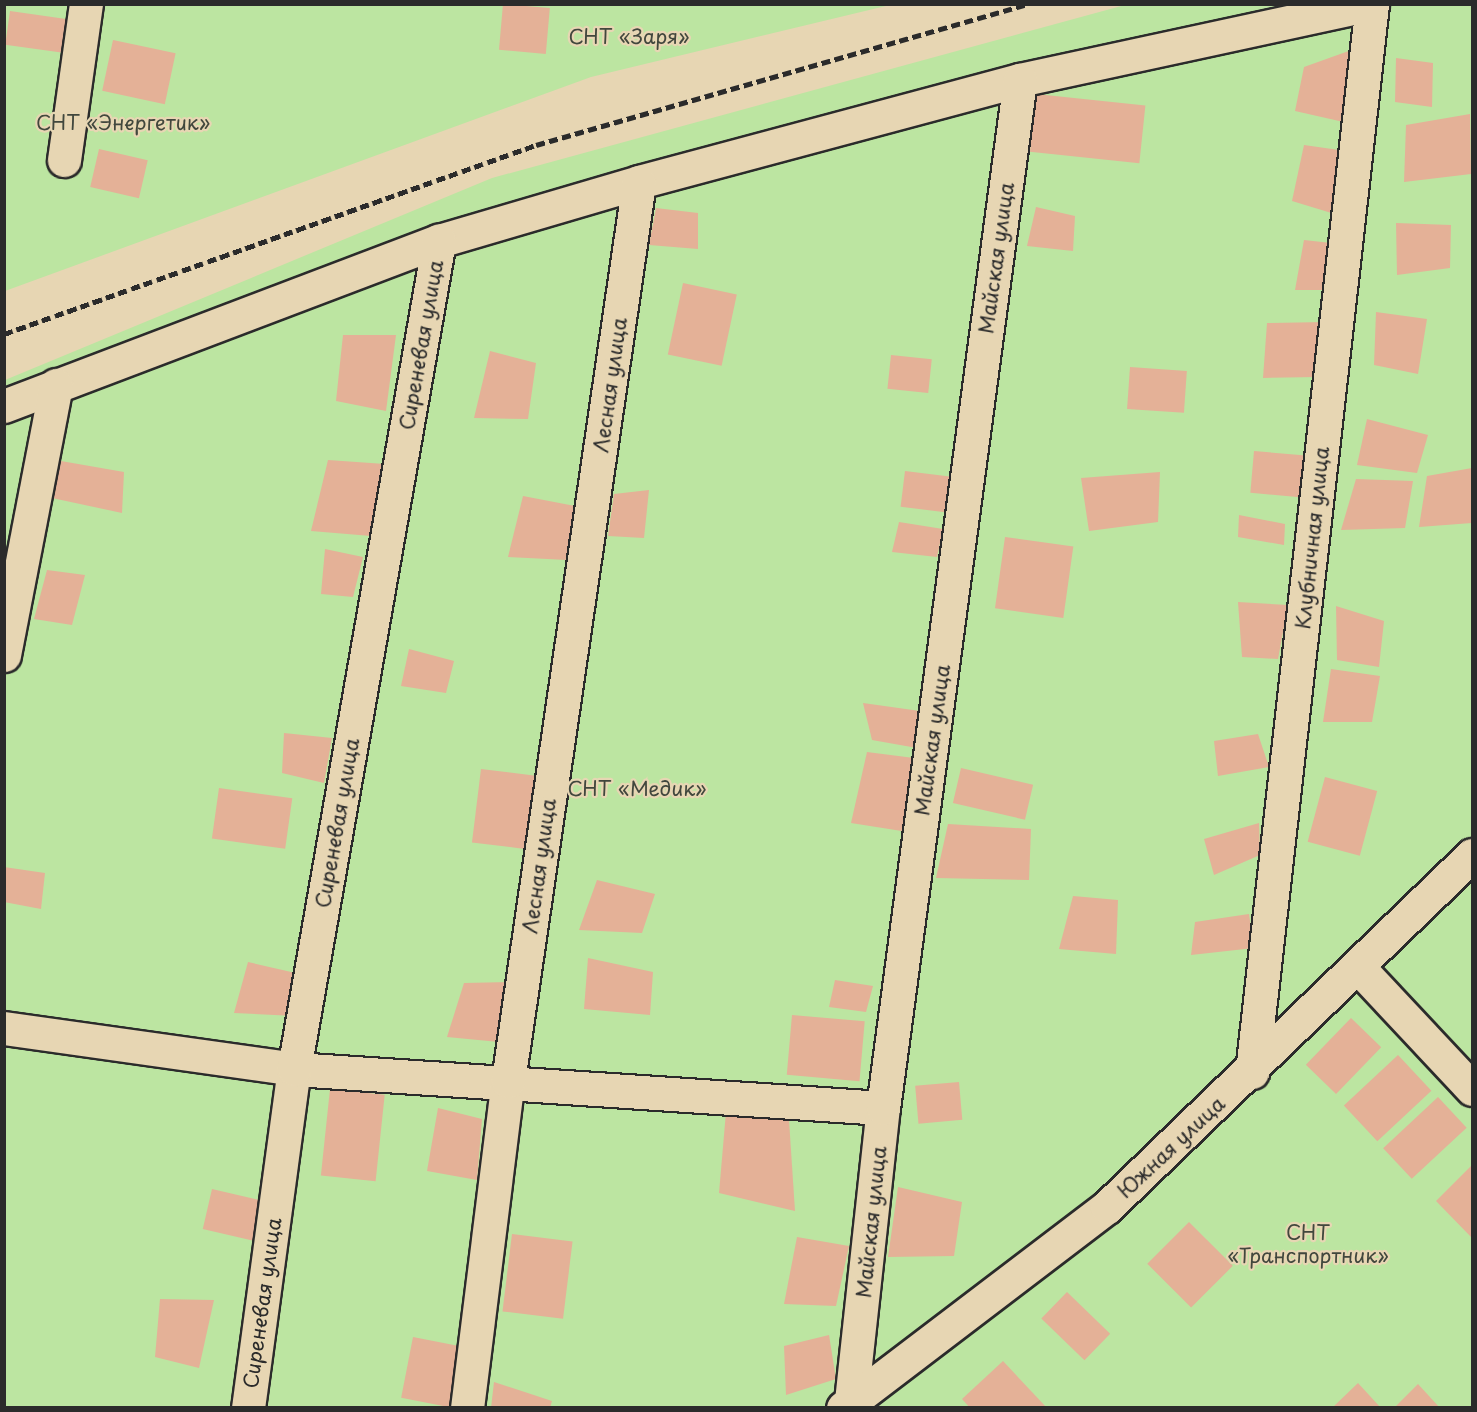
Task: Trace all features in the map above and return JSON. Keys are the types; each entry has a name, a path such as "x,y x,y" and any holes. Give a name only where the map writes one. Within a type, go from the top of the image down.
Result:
{"street":[{"path":"64,160 86,4"},
{"path":"4,406 440,241 639,182 1020,80 1372,4"},
{"name":"Клубничная улица","path":"1252,1072 1372,4"},
{"name":"Майская улица","path":"847,1404 883,1108 1020,80"},
{"name":"Лесная улица","path":"467,1407 508,1082 639,182"},
{"name":"Сиреневая улица","path":"248,1407 294,1069 440,241"},
{"path":"4,655 56,385"},
{"name":"Южная улица","path":"847,1404 1107,1207 1252,1072 1473,855"},
{"path":"1358,967 1473,1089"},
{"path":"4,1028 294,1069 883,1108"}],"green space":[{"name":"СНТ «Энергетик»","path":"5,5 890,5 591,77 5,291"},
{"name":"СНТ «Медик»","path":"1125,5 1472,5 1472,1407 5,1408 5,380 492,178"}],"building":[{"path":"503,4 550,8 546,54 499,50"},
{"path":"10,11 71,20 67,53 5,45"},
{"path":"113,40 176,53 165,104 102,91"},
{"path":"1357,48 1348,123 1295,111 1304,67"},
{"path":"1396,58 1433,63 1432,107 1395,102"},
{"path":"1036,94 1145,105 1139,163 1030,152"},
{"path":"1470,114 1471,174 1404,182 1406,125"},
{"path":"1304,145 1346,151 1338,215 1292,201"},
{"path":"99,149 148,160 139,198 90,187"},
{"path":"1036,207 1075,216 1073,251 1027,246"},
{"path":"656,208 698,213 698,249 649,245"},
{"path":"1396,223 1451,225 1450,268 1397,275"},
{"path":"1304,240 1331,243 1324,290 1295,290"},
{"path":"683,283 737,294 722,366 668,354"},
{"path":"1376,312 1427,319 1418,374 1374,365"},
{"path":"1326,322 1318,377 1263,378 1267,323"},
{"path":"343,335 396,335 386,411 336,401"},
{"path":"490,351 536,363 528,419 474,418"},
{"path":"891,355 932,359 928,393 887,389"},
{"path":"1130,367 1187,371 1184,413 1127,409"},
{"path":"1367,419 1428,435 1417,473 1357,465"},
{"path":"1254,451 1312,456 1308,498 1250,493"},
{"path":"328,460 385,464 371,536 311,531"},
{"path":"61,461 124,472 122,513 52,498"},
{"path":"1472,468 1472,523 1419,527 1427,476"},
{"path":"905,471 954,477 949,513 901,507"},
{"path":"1160,472 1158,522 1089,531 1081,478"},
{"path":"1356,479 1413,481 1405,528 1341,530"},
{"path":"649,490 644,538 608,536 614,494"},
{"path":"523,496 575,506 567,560 508,557"},
{"path":"1239,515 1285,524 1284,545 1238,537"},
{"path":"899,522 943,529 937,557 892,552"},
{"path":"1005,537 1073,547 1063,618 995,608"},
{"path":"325,549 363,557 353,597 321,594"},
{"path":"47,570 85,575 72,625 34,619"},
{"path":"1238,602 1288,605 1278,659 1242,657"},
{"path":"1336,606 1384,621 1379,667 1337,660"},
{"path":"409,649 454,661 446,693 401,686"},
{"path":"1331,669 1380,676 1372,722 1323,722"},
{"path":"863,703 920,711 917,748 872,740"},
{"path":"284,733 332,738 324,783 282,773"},
{"path":"1258,734 1269,767 1218,776 1214,741"},
{"path":"867,752 914,758 908,832 851,823"},
{"path":"961,768 1033,785 1025,820 953,803"},
{"path":"481,769 536,776 527,849 472,842"},
{"path":"1325,777 1377,791 1360,856 1308,842"},
{"path":"219,788 292,798 285,849 212,839"},
{"path":"1259,823 1260,855 1214,875 1204,839"},
{"path":"948,824 1031,829 1029,880 936,878"},
{"path":"4,867 45,873 41,909 4,902"},
{"path":"597,880 655,894 642,933 579,930"},
{"path":"1073,896 1118,900 1116,954 1059,949"},
{"path":"1249,914 1254,948 1191,955 1195,922"},
{"path":"588,958 653,972 650,1015 584,1009"},
{"path":"248,962 300,974 295,1016 234,1013"},
{"path":"835,980 873,986 866,1012 829,1007"},
{"path":"512,982 499,1042 447,1037 464,983"},
{"path":"792,1015 865,1021 859,1081 787,1075"},
{"path":"1351,1018 1381,1047 1336,1094 1306,1065"},
{"path":"1398,1055 1431,1091 1377,1141 1344,1105"},
{"path":"959,1082 962,1120 918,1124 915,1086"},
{"path":"330,1089 385,1095 376,1181 321,1176"},
{"path":"1438,1097 1467,1128 1412,1179 1383,1148"},
{"path":"438,1108 482,1119 477,1180 427,1171"},
{"path":"726,1112 789,1120 795,1211 719,1193"},
{"path":"1472,1165 1472,1238 1436,1201"},
{"path":"898,1187 962,1202 954,1256 888,1257"},
{"path":"212,1189 263,1201 253,1241 203,1229"},
{"path":"1189,1222 1233,1266 1191,1308 1147,1264"},
{"path":"512,1234 573,1241 563,1319 502,1311"},
{"path":"797,1237 849,1246 836,1306 784,1304"},
{"path":"1067,1292 1110,1334 1084,1360 1041,1319"},
{"path":"160,1299 214,1300 199,1368 155,1357"},
{"path":"829,1335 836,1379 786,1395 784,1346"},
{"path":"413,1337 464,1347 452,1408 401,1398"},
{"path":"1003,1361 1047,1408 970,1408 962,1399"},
{"path":"494,1382 552,1401 550,1408 491,1408"},
{"path":"1358,1383 1381,1408 1332,1408"},
{"path":"1418,1384 1440,1408 1394,1408"}],"railway":[{"path":"4,334 536,145 1028,4"}],"park label":[{"name":"СНТ «Заря»","path":"629,36"},
{"name":"СНТ «Транспортник»","path":"1308,1244"}]}
